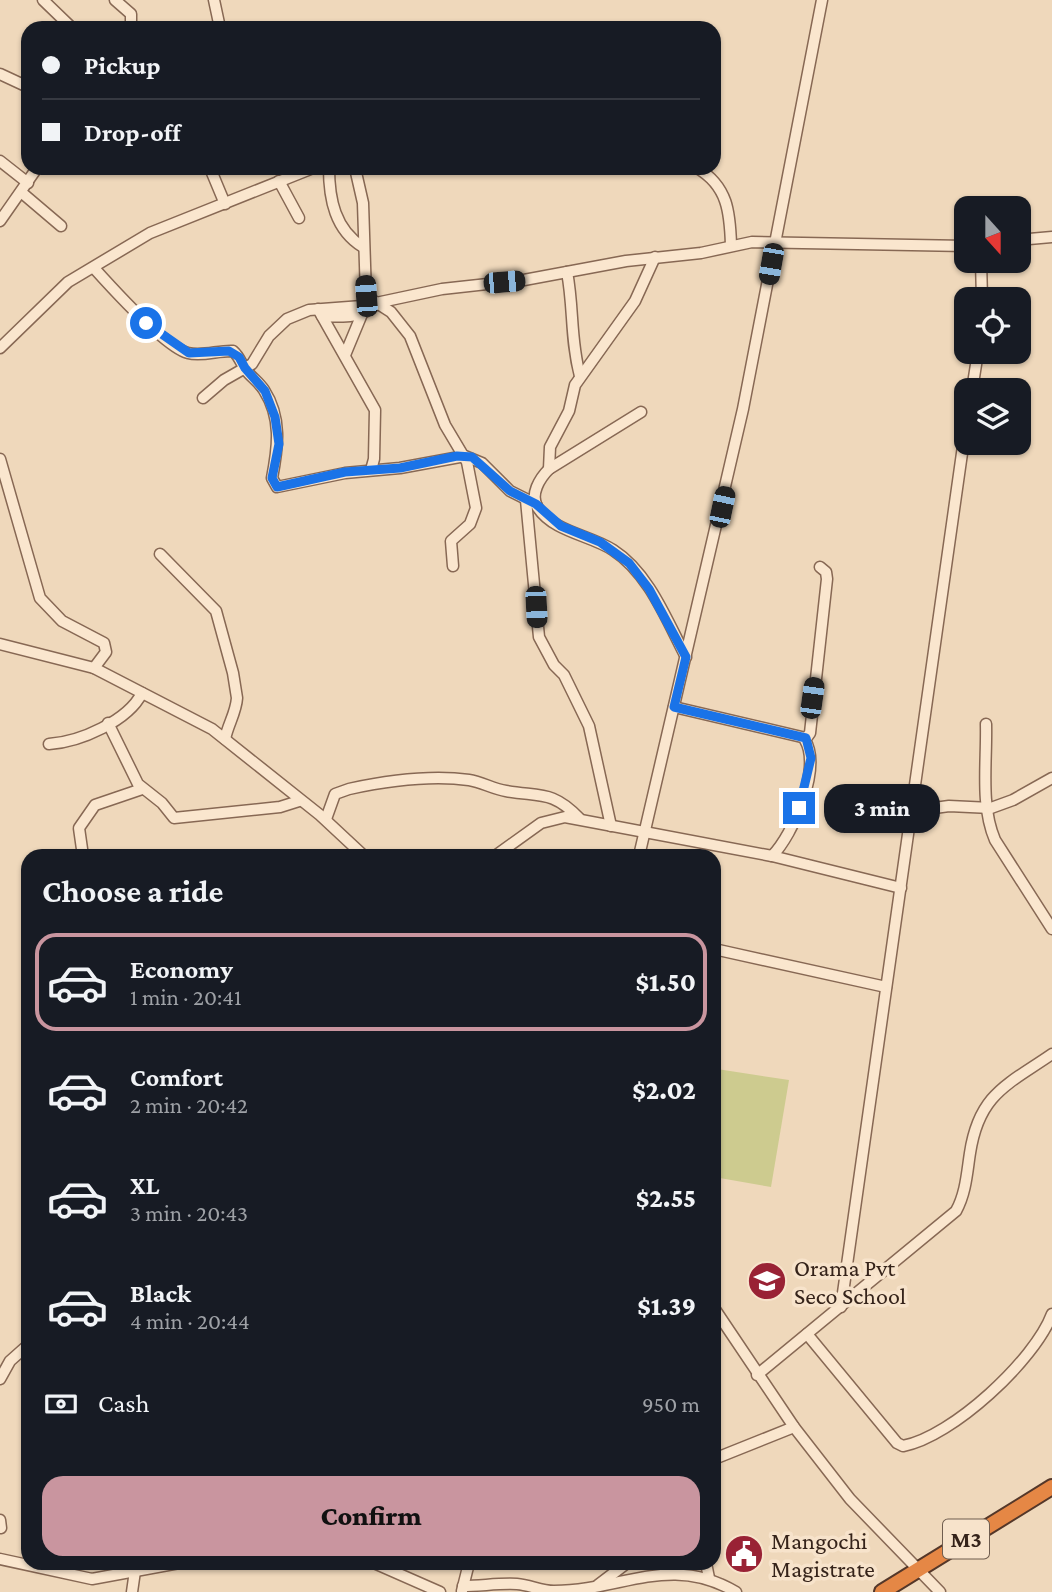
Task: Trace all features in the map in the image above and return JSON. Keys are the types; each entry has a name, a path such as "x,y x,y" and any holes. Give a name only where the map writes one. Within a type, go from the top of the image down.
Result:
{"highway":[{"name":"M3","path":"882,1592 918,1567 1052,1488"}],"street":[{"path":"43,0 65,21"},
{"path":"115,0 131,14 131,21"},
{"path":"214,0 218,21"},
{"path":"641,849 743,409 822,0"},
{"path":"0,74 21,84"},
{"path":"0,161 28,183"},
{"path":"0,221 33,175"},
{"path":"213,175 225,204"},
{"path":"0,348 61,288 150,233 295,175"},
{"path":"330,175 332,210 350,237 363,247"},
{"path":"357,175 363,203 366,296 391,312 410,336 445,425 465,456 476,508 470,524 451,541 453,566"},
{"path":"706,175 713,180 726,200 731,245"},
{"path":"279,181 299,218"},
{"path":"21,192 61,226"},
{"path":"1031,239 1052,237"},
{"path":"203,398 224,380 257,359 270,336 287,318 442,289 655,257 701,253 752,242 954,246"},
{"path":"549,469 550,447 569,411 580,376 635,301 655,257"},
{"path":"94,268 140,317 183,351 194,354 233,351 265,391 275,417 279,439 272,478 275,486 465,456 482,463 510,491 531,502 561,526 600,542 629,563 649,589 686,657"},
{"path":"568,272 572,295 572,343 580,376"},
{"path":"345,355 362,314 377,303"},
{"path":"320,313 362,314"},
{"path":"320,313 375,410 374,459 371,470"},
{"path":"611,825 589,726 564,675 554,665 539,638 531,502 549,469 641,412"},
{"path":"841,1307 914,811 962,455"},
{"path":"0,459 37,591 62,621 104,643 106,652 94,668"},
{"path":"160,554 210,603 220,619 237,698 225,739"},
{"path":"806,738 810,733 826,591 826,572 820,567"},
{"path":"0,644 94,668 212,729 326,819 357,849"},
{"path":"49,744 73,740 108,723 131,709 142,692"},
{"path":"674,707 806,738"},
{"path":"108,723 128,769 142,789 162,803 176,819 281,807 299,800"},
{"path":"986,724 986,808 995,840 1052,929"},
{"path":"772,856 786,842 803,799 811,758 806,738"},
{"path":"914,811 949,806 986,808 1013,800 1052,778"},
{"path":"326,819 332,798 340,792 363,786 450,779 471,780 506,792 545,794 562,802 579,818"},
{"path":"82,849 79,828 91,808 142,789"},
{"path":"505,849 541,823 557,818 579,818 644,834 772,856 901,888"},
{"path":"721,951 886,988"},
{"path":"757,1375 956,1210 964,1189 973,1131 984,1106 1001,1090 1052,1054"},
{"path":"807,1334 897,1443 903,1446 942,1427 994,1391 1034,1348 1052,1314"},
{"path":"721,1319 794,1427 850,1499 940,1592"},
{"path":"2,1372 21,1352"},
{"path":"721,1456 794,1427"},
{"path":"0,1520 1,1528"},
{"path":"0,1559 21,1564"},
{"path":"46,1570 80,1578 103,1579 140,1570"},
{"path":"390,1570 440,1592"},
{"path":"467,1570 463,1589 519,1584 553,1591 595,1588 656,1574 686,1573 709,1578 736,1592"},
{"path":"595,1588 618,1570"},
{"path":"707,1570 709,1578"},
{"path":"132,1592 135,1571"}],"shaded area":[{"path":"721,1070 789,1080 771,1187 721,1178"}],"place":[{"name":"Orama Pvt Seco School","path":"767,1281"},
{"name":"Mangochi Magistrate","path":"744,1554"}],"route":[{"path":"146,323 183,351 236,353 271,403 279,444 272,478 277,487 345,472 400,468 453,456 472,457 491,471 510,491 536,504 561,526 614,550 640,575 686,657 674,707 806,738 811,758 799,808"}]}
